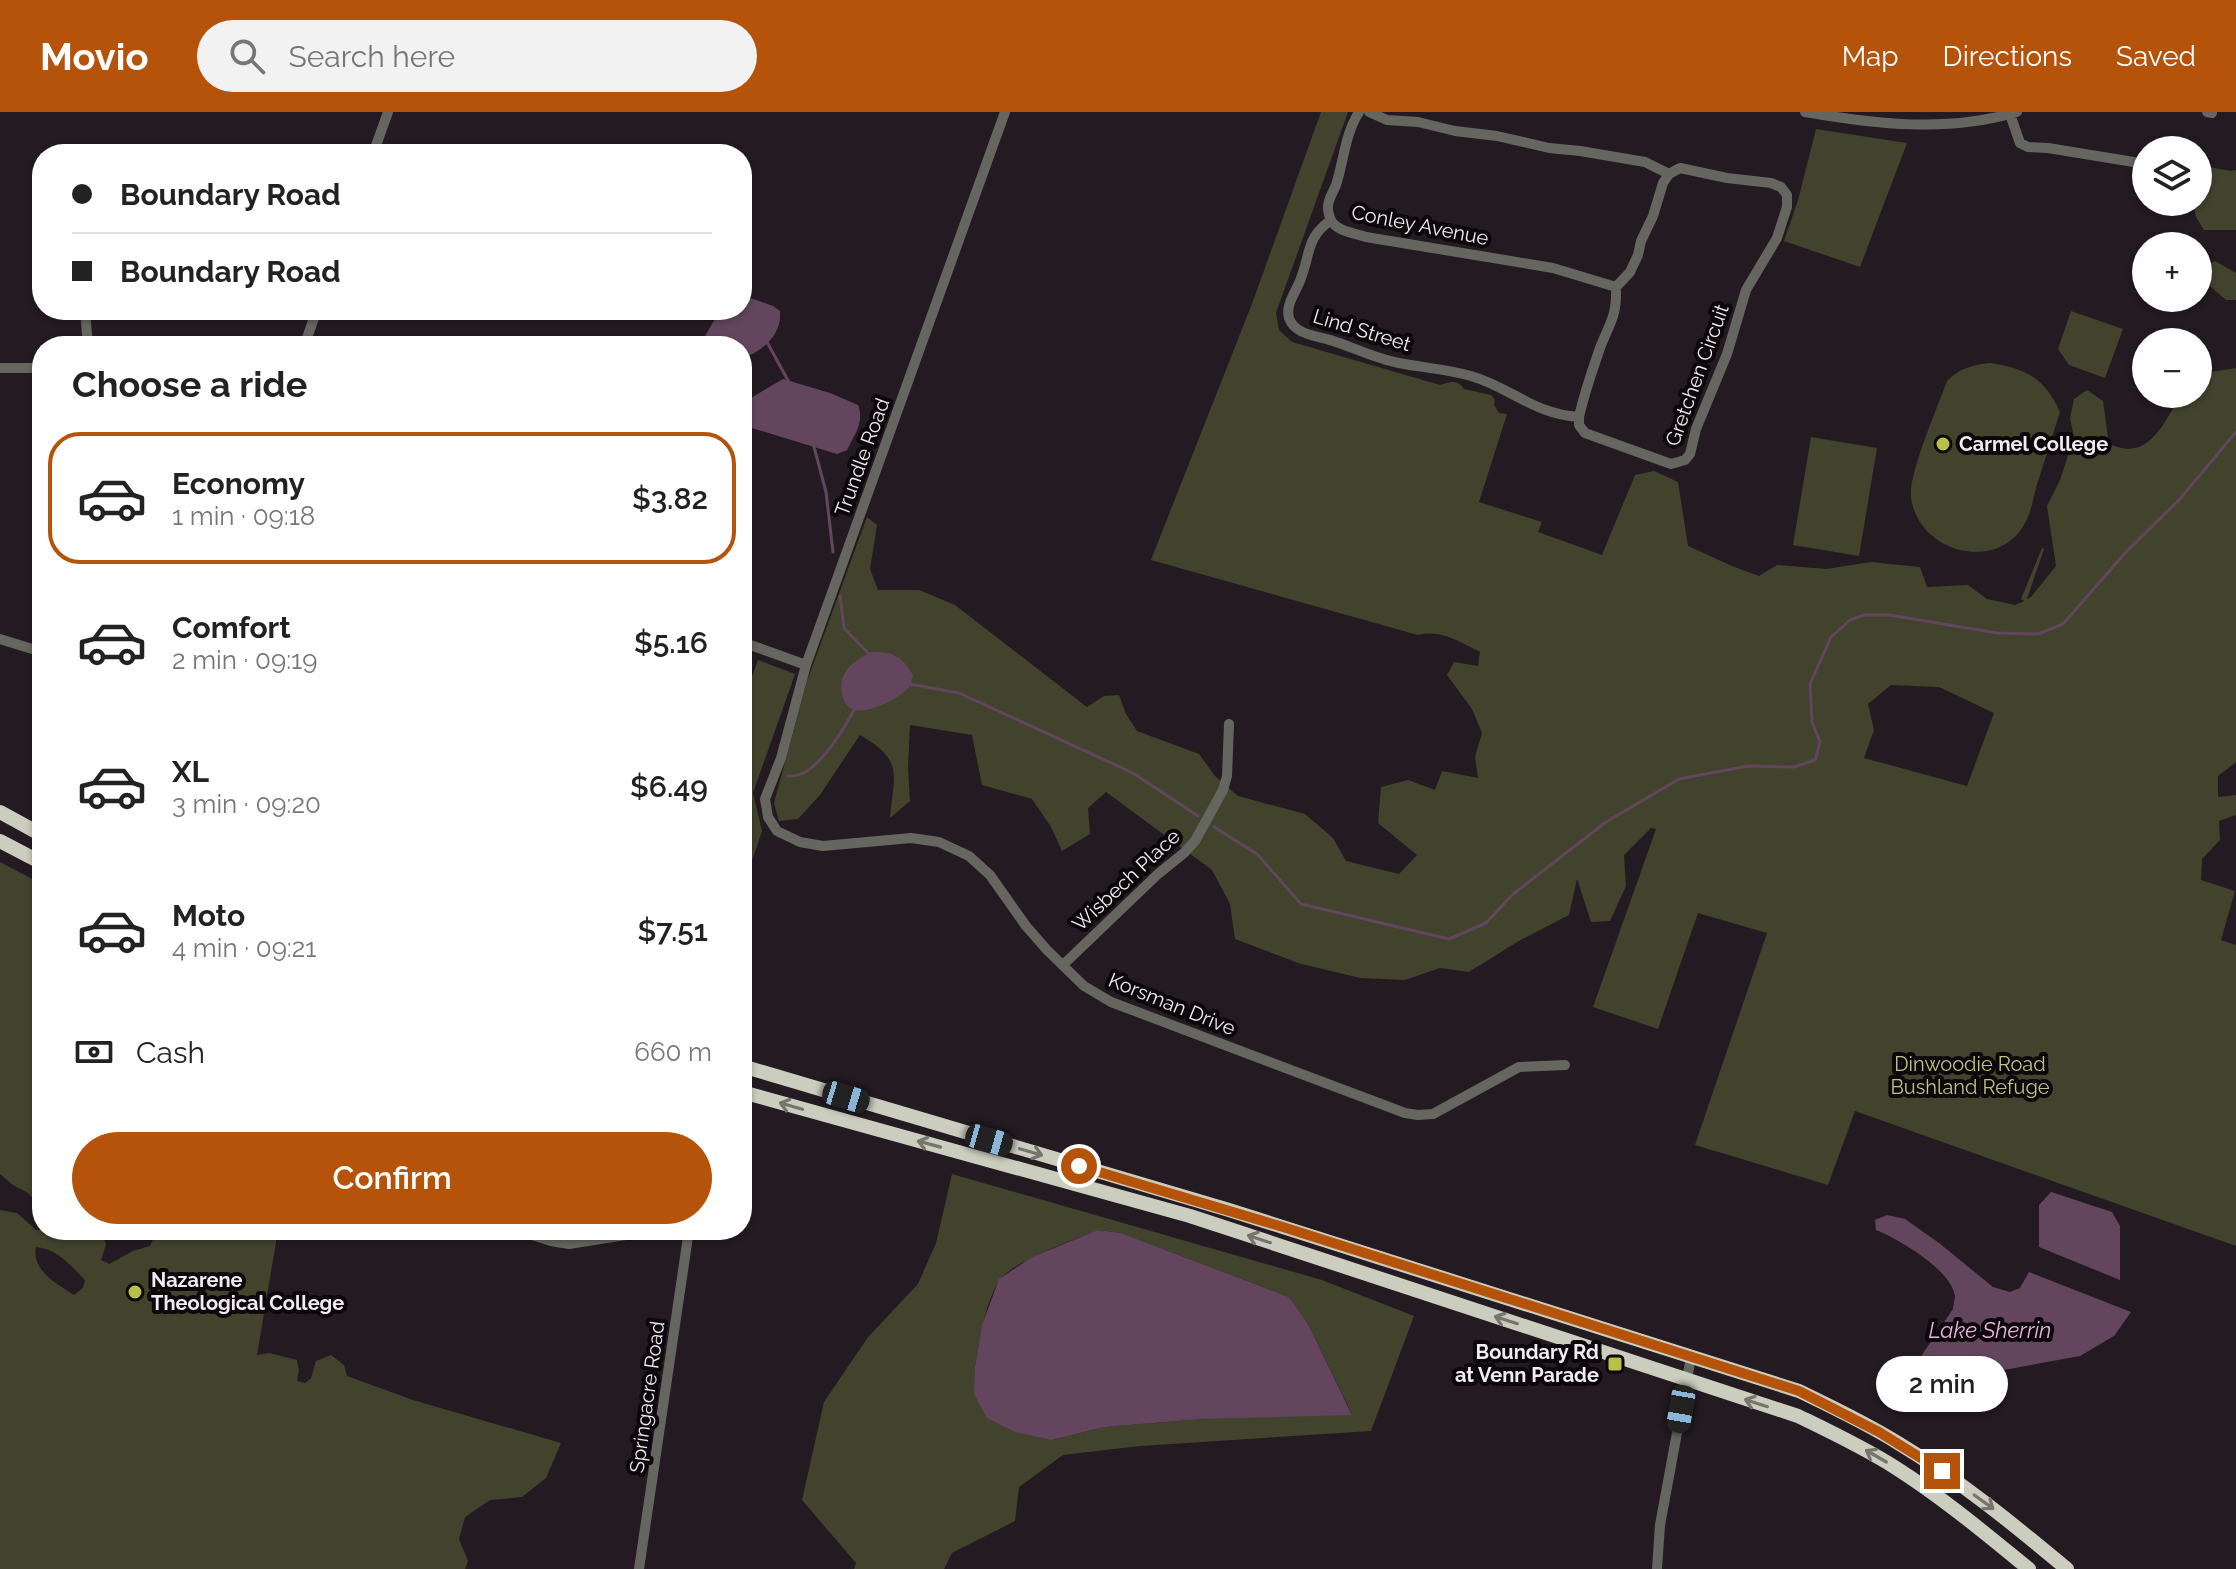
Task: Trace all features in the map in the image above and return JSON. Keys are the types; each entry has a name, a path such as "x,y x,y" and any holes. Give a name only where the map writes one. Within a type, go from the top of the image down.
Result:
{"highway":[{"path":"0,812 32,830"},
{"path":"0,841 32,858"},
{"path":"752,1069 1229,1210 1799,1391 1886,1436 1942,1471 2067,1569"},
{"path":"752,1095 1190,1216 1798,1416 1894,1467 2029,1569"}],"street":[{"path":"377,144 388,112"},
{"name":"Trundle Road","path":"768,817 765,799 781,758 806,665 1005,112"},
{"name":"Conley Avenue","path":"1359,112 1346,142 1327,210 1331,220 1342,230 1366,237 1553,268 1616,287"},
{"path":"1369,112 1387,120 1418,122 1549,148 1645,162 1669,174 1638,255 1630,272 1616,287 1613,319 1600,349 1579,417"},
{"path":"1805,112 1886,124 1916,125 1947,124 2014,113 2020,143 2028,147 2132,162"},
{"name":"Gretchen Circuit","path":"1579,417 1579,425 1585,433 1663,462 1679,463 1685,460 1690,454 1696,429 1727,354 1746,290 1783,222 1787,195 1781,187 1689,169 1680,168 1669,174"},
{"name":"Lind Street","path":"1331,220 1313,237 1290,303 1288,315 1293,325 1304,333 1368,355 1474,377 1552,414 1579,417"},
{"path":"0,368 32,368"},
{"path":"0,639 32,649"},
{"path":"752,646 806,665"},
{"name":"Wisbech Place","path":"1063,965 1195,841 1223,790 1227,776 1229,724"},
{"name":"Korsman Drive","path":"768,817 777,831 800,842 823,846 911,838 939,842 969,856 990,875 1026,926 1063,965 1084,986 1111,1002 1405,1113 1433,1114 1519,1067 1565,1065"},
{"path":"548,1240 569,1244 594,1240"},
{"name":"Springacre Road","path":"639,1569 688,1240"},
{"path":"1657,1569 1660,1525 1691,1357"}],"green space":[{"name":"Dinwoodie Road Bushland Refuge","path":"1321,112 1348,112 1276,313 1279,330 1292,342 1440,385 1451,382 1464,389 1491,395 1499,413 1507,414 1479,502 1542,522 1538,532 1602,555 1635,475 1654,471 1678,482 1688,546 1732,566 1759,576 1777,565 1826,569 1871,562 1920,567 1927,587 1968,585 1987,599 2015,605 2024,601 2021,599 2042,548 2027,599 2056,566 2047,506 2060,480 2074,437 2070,418 2074,399 2087,390 2103,401 2109,444 2126,449 2138,447 2153,437 2173,408 2212,408 2212,372 2236,368 2236,762 2218,776 2218,797 2236,795 2236,815 2219,821 2220,840 2202,859 2201,880 2235,891 2221,940 2236,945 2236,1246 1855,1111 1828,1185 1695,1145 1767,933 1698,913 1658,1029 1593,1007 1656,829 1651,828 1624,855 1626,886 1610,921 1591,922 1577,879 1569,915 1469,972 1440,968 1405,980 1360,978 1298,963 1235,939 1230,904 1212,870 1106,792 1088,808 1090,834 1062,851 1051,827 1032,799 982,785 972,735 910,725 910,801 890,818 893,769 884,752 860,735 820,795 798,819 779,821 774,803 807,681 867,517 877,525 870,569 878,590 919,590 955,605 1087,707 1104,696 1119,695 1137,731 1199,754 1215,776 1238,796 1305,814 1333,838 1346,861 1399,874 1417,855 1378,823 1381,787 1408,780 1435,790 1442,771 1478,778 1475,757 1482,733 1472,709 1447,675 1454,662 1478,666 1480,652 1442,635 1418,635 1151,560 1253,301","holes":["1891,685 1939,687 1994,713 1967,786 1864,758 1874,730 1868,704"]},
{"path":"1816,129 1907,143 1860,267 1784,241"},
{"path":"2212,168 2236,170 2236,230 2204,230 2196,217 2212,216"},
{"path":"2215,261 2236,273 2236,300 2226,300 2212,288 2212,262"},
{"path":"2071,311 2123,329 2105,378 2069,365 2058,349"},
{"path":"1990,363 2014,368 2032,377 2048,391 2060,412 2025,523 2013,539 1997,548 1979,552 1961,550 1943,543 1928,532 1917,517 1911,487 1947,381 1967,368"},
{"path":"1811,437 1877,448 1859,556 1793,545"},
{"path":"758,660 795,674 753,793 762,831 752,861 752,676"},
{"path":"0,862 32,879 32,1198 0,1174"},
{"path":"952,1174 1322,1280 1414,1316 1371,1431 1140,1446 1063,1455 1019,1487 1015,1521 952,1553 944,1569 854,1569 856,1563 802,1500 824,1402 868,1337 918,1284 936,1243","holes":["1099,1230 1121,1233 1289,1297 1308,1324 1352,1414 1202,1419 1104,1427 1052,1440 975,1367 989,1302 998,1282 1029,1259"]},
{"path":"0,1210 17,1213 32,1226 32,1240 104,1240 101,1260 109,1264 150,1246 153,1240 276,1240 257,1355 269,1353 297,1360 297,1381 305,1383 311,1378 316,1361 331,1355 344,1365 347,1376 413,1400 561,1443 546,1478 522,1497 490,1500 465,1517 459,1539 468,1561 465,1569 0,1569","holes":["36,1247 57,1254 85,1280 83,1288 74,1295 41,1269 37,1263"]}],"water":[{"path":"752,299 780,311 774,335 752,354 752,336 705,336 714,320 752,320"},
{"path":"783,379 858,405 859,423 847,450 837,454 752,428 754,396"},
{"path":"871,652 885,652 901,659 913,675 909,687 891,701 858,711 846,705 842,679 853,664"},
{"path":"2051,1192 2112,1212 2120,1226 2120,1280 2039,1247 2039,1205"},
{"name":"Lake Sherrin","path":"1887,1215 1905,1219 1993,1287 2010,1292 2020,1288 2029,1272 2131,1312 2114,1336 2080,1356 1976,1375 1915,1391 1907,1386 1907,1377 1953,1309 1955,1296 1944,1276 1934,1266 1910,1248 1876,1230 1875,1220"},
{"path":"1098,1230 1121,1233 1289,1297 1308,1324 1352,1415 1202,1419 1104,1427 1052,1440 1015,1432 987,1418 974,1394 975,1367 982,1325 999,1279 1032,1257"}],"waterway":[{"path":"767,342 790,384"},
{"path":"1214,827 1257,854 1301,904 1449,939 1486,923 1512,895 1606,822 1679,779 1748,766 1794,767 1815,760 1820,742 1812,722 1810,684 1831,637 1850,620 1864,615 1890,615 1997,633 2038,634 2063,624 2126,552 2179,500 2236,432"},
{"path":"813,443 826,492 833,552"},
{"path":"840,596 844,628 869,654"},
{"path":"909,684 959,693 1133,773 1198,816"},
{"path":"788,776 801,774 817,763 855,708"}],"place":[{"name":"Carmel College","path":"1943,444"},
{"name":"Nazarene Theological College","path":"135,1292"},
{"name":"Boundary Rd at Venn Parade","path":"1615,1364"}],"route":[{"path":"1079,1166 1229,1210 1799,1391 1897,1442 1942,1471"}]}
